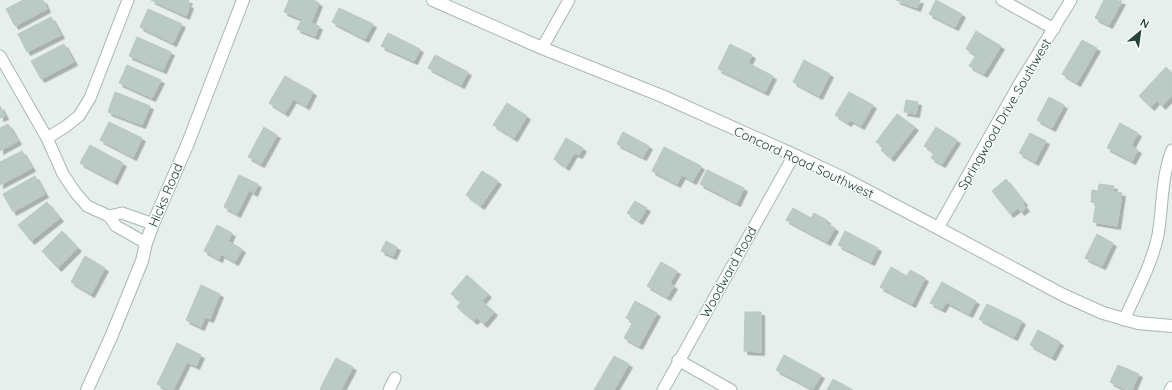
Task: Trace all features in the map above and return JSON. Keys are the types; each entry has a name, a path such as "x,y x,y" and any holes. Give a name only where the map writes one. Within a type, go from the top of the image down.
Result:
{"street":[{"path":"47,138 79,116 90,98 128,0"},
{"name":"Hicks Road","path":"87,390 114,331 140,267 146,243 153,224 188,143 242,0"},
{"name":"Concord Road Southwest","path":"433,0 542,48 662,96 841,177 1063,295 1103,314 1138,323 1172,326"},
{"path":"542,48 569,0"},
{"path":"1002,0 1054,30"},
{"name":"Springwood Drive Southwest","path":"938,228 1018,86 1054,30 1071,0"},
{"path":"0,56 47,138 63,174 75,192 87,206 109,216 116,226 146,243"},
{"path":"1124,320 1150,262 1158,235 1165,172 1172,150"},
{"name":"Woodward Road","path":"663,390 678,360 794,155"},
{"path":"109,216 122,213 153,224"},
{"path":"678,360 731,390"},
{"path":"389,390 395,378"},
{"path":"1170,390 1172,386"}],"building":[{"path":"23,0 43,0 47,9 15,26 6,9"},
{"path":"151,0 189,0 187,4 190,5 186,16"},
{"path":"289,0 313,0 319,3 311,23 319,26 315,36 297,29 302,19 284,12"},
{"path":"896,0 920,0 917,8"},
{"path":"936,0 962,14 955,27 929,14"},
{"path":"1104,0 1122,1 1109,25 1095,18"},
{"path":"339,8 373,24 365,39 332,22"},
{"path":"148,9 182,24 173,43 140,27"},
{"path":"51,17 61,35 27,52 18,34"},
{"path":"976,31 1001,46 984,74 969,66 976,55 966,49"},
{"path":"388,33 420,49 414,61 381,46"},
{"path":"137,37 171,52 163,70 129,56"},
{"path":"1082,40 1097,48 1077,83 1062,74"},
{"path":"64,44 74,62 41,79 31,61"},
{"path":"730,44 752,55 748,63 773,76 765,92 718,69"},
{"path":"435,55 468,72 461,85 428,68"},
{"path":"804,60 830,74 819,96 793,82"},
{"path":"127,65 161,80 152,98 119,83"},
{"path":"1166,67 1172,73 1172,96 1162,106 1157,100 1151,107 1139,96"},
{"path":"285,76 313,92 306,106 293,99 285,113 269,103"},
{"path":"115,92 150,106 142,125 108,112"},
{"path":"849,92 873,105 861,126 850,120 848,123 835,115"},
{"path":"1049,97 1064,105 1052,128 1037,120"},
{"path":"906,100 918,102 916,114 904,112"},
{"path":"507,103 527,116 514,138 493,125"},
{"path":"0,106 5,116 0,118"},
{"path":"897,114 915,127 891,158 881,150 884,147 876,142"},
{"path":"109,122 142,138 133,157 100,140"},
{"path":"1120,123 1138,133 1131,146 1138,150 1132,161 1107,148"},
{"path":"8,124 18,141 0,151 0,128"},
{"path":"264,127 277,135 261,164 248,157"},
{"path":"936,127 957,140 942,164 931,158 934,153 924,146"},
{"path":"623,132 649,146 643,157 617,144"},
{"path":"1030,133 1046,141 1035,162 1019,153"},
{"path":"566,138 583,148 579,155 574,153 566,167 554,159"},
{"path":"90,145 123,163 114,181 80,163"},
{"path":"664,147 701,166 693,181 682,175 677,184 652,171"},
{"path":"22,151 32,168 0,185 0,162"},
{"path":"707,170 744,188 737,203 700,184"},
{"path":"482,171 498,181 481,206 466,195"},
{"path":"239,175 258,184 254,193 249,190 237,214 224,207"},
{"path":"35,176 45,194 13,212 3,194"},
{"path":"1006,179 1024,202 1023,204 1026,208 1021,212 1018,208 1010,214 992,191"},
{"path":"1099,184 1114,186 1113,192 1122,193 1117,226 1093,222 1096,203 1091,202 1092,190 1098,191"},
{"path":"635,201 647,208 639,221 627,213"},
{"path":"47,202 60,218 31,241 18,225"},
{"path":"793,208 811,218 814,213 827,220 826,223 835,228 827,242 786,220"},
{"path":"217,225 232,233 228,241 242,249 235,262 221,254 219,259 204,251"},
{"path":"62,231 78,248 58,268 42,251"},
{"path":"845,231 878,248 871,262 838,245"},
{"path":"1097,234 1113,243 1102,266 1085,258"},
{"path":"386,241 397,247 393,256 381,251"},
{"path":"85,256 105,268 91,294 71,282"},
{"path":"661,262 677,271 670,283 674,286 667,297 647,286"},
{"path":"891,267 907,276 910,270 925,278 912,304 880,287"},
{"path":"467,275 488,294 482,301 494,312 484,324 477,318 474,321 457,307 461,302 451,294"},
{"path":"942,282 976,301 969,314 946,302 942,309 930,303"},
{"path":"201,285 220,294 210,319 205,317 201,327 186,320"},
{"path":"635,301 657,313 639,346 624,338 633,322 626,318"},
{"path":"987,304 1022,321 1014,337 979,319"},
{"path":"745,312 761,312 761,352 744,351"},
{"path":"1038,330 1060,342 1052,357 1030,345"},
{"path":"177,343 201,355 196,366 187,362 173,390 169,390 157,384"},
{"path":"784,355 821,375 813,389 776,370"},
{"path":"614,356 629,364 614,390 594,390"},
{"path":"336,358 353,367 341,390 322,390 320,389"},
{"path":"1118,365 1139,374 1132,390 1127,390 1110,382"},
{"path":"833,379 853,390 827,390"}]}
